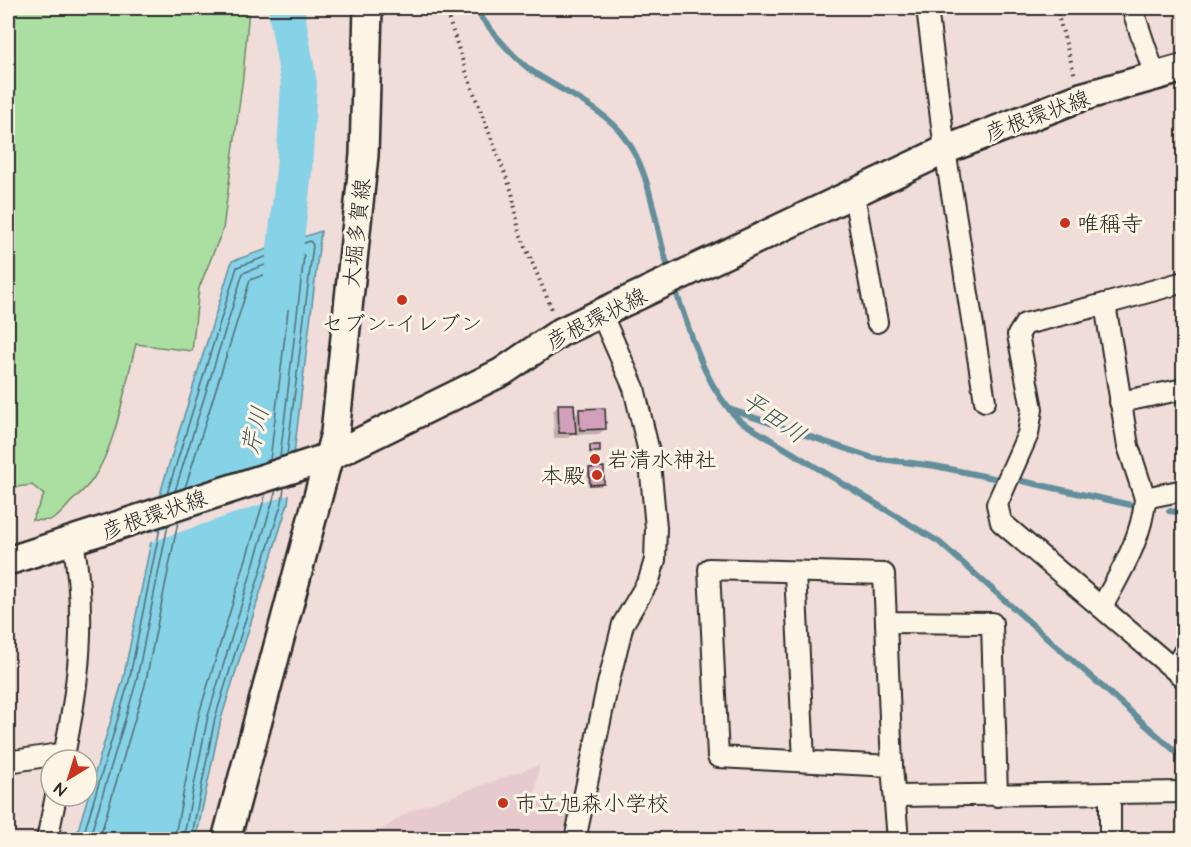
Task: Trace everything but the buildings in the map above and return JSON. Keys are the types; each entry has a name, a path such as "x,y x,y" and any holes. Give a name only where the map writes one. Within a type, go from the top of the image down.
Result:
{"main road":[{"name":"大堀多賀線","path":"226,840 335,433 364,155 368,8"},
{"name":"彦根環状線","path":"8,561 329,457 502,372 561,332 855,195 945,150 1081,97 1184,68"}],"street":[{"path":"927,8 945,150 985,401"},
{"path":"1132,8 1155,76"},
{"path":"855,195 877,322"},
{"path":"1180,666 1102,607 1001,522 997,504 1028,434 1032,409 1018,335 1025,324 1184,282"},
{"path":"1102,607 1144,517 1145,498 1128,446 1105,303"},
{"path":"575,840 623,624 637,596 649,579 655,560 656,528 649,452 634,388 601,313"},
{"path":"1120,402 1184,389"},
{"path":"1145,498 1184,490"},
{"path":"65,748 81,654 85,537"},
{"path":"892,766 718,757 709,569 884,574 892,766 897,796 898,840"},
{"path":"795,572 804,761"},
{"path":"886,622 992,623 997,796"},
{"path":"8,762 39,759"},
{"path":"897,796 1184,792"},
{"path":"1110,793 1110,840"},
{"path":"47,840 54,808"}],"path":[{"path":"445,8 470,83 512,192 519,231 561,332"},
{"path":"1056,8 1081,97"}],"shaded area":[{"name":"市立旭森小学校","path":"539,765 535,796 573,803 566,839 309,840 383,829 410,811"}],"green space":[{"path":"8,8 249,8 243,76 223,229 199,288 192,351 136,344 119,414 102,464 85,489 62,513 51,520 32,520 44,495 32,485 8,488"}],"water":[{"path":"321,231 288,503 221,719 196,839 75,840 85,808 99,808 99,760 123,680 162,487 232,261"}],"pier":[{"path":"293,484 292,494 148,543 150,533"}],"waterway":[{"name":"芹川","path":"280,293 294,170 299,84 286,8"},
{"name":"平田川","path":"474,8 507,48 529,69 600,113 620,131 631,146 646,181 670,273"},
{"name":"平田川","path":"674,286 707,375 727,407 740,421 939,542 1184,759"},
{"path":"729,409 873,458 935,466 998,479"},
{"path":"1022,481 1131,505"},
{"path":"1169,511 1184,513"}],"place":[{"name":"唯稱寺","path":"1065,223"},
{"name":"セブン-イレブン","path":"402,300"},
{"name":"岩清水神社","path":"595,459"},
{"name":"本殿","path":"597,475"},
{"name":"市立旭森小学校","path":"503,803"}]}
